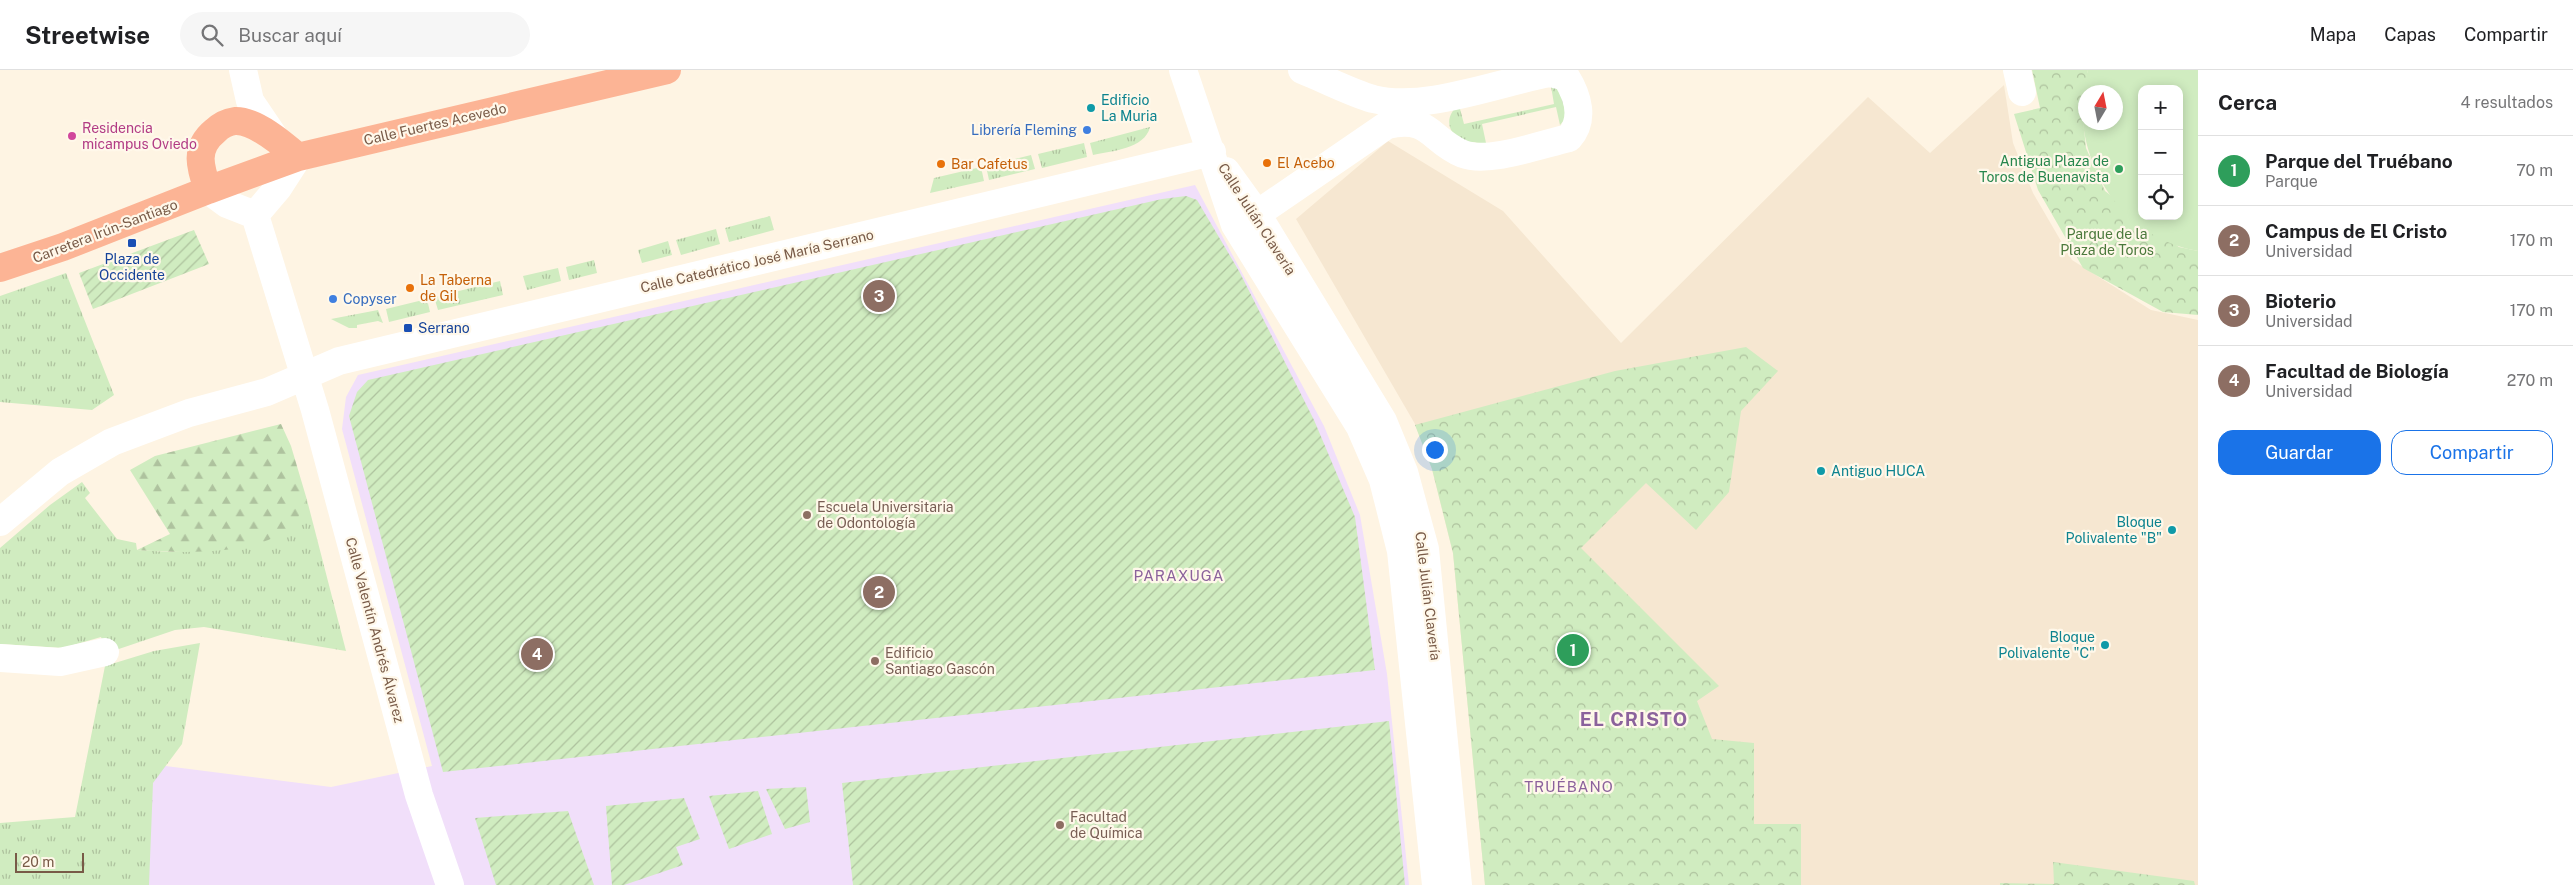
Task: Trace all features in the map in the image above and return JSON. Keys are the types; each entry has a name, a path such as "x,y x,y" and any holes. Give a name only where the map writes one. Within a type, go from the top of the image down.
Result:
{"highway":[{"name":"Calle Fuertes Acevedo","path":"208,190 298,157 667,70"},
{"path":"208,190 200,162 204,140 221,125 243,111 298,157"},
{"name":"Carretera Irún-Santiago","path":"8,266 208,190"}],"street":[{"path":"243,70 243,111"},
{"name":"Calle Julián Clavería","path":"1183,70 1235,225 1360,427 1383,480 1401,551 1436,885"},
{"path":"1302,70 1373,99 1386,108 1388,114 1384,127"},
{"path":"1257,214 1384,127 1402,122 1417,123 1463,154 1490,156 1570,138 1577,129 1579,110 1575,91 1566,77 1550,73 1452,96 1400,102 1373,99"},
{"path":"1444,142 1437,122 1438,113 1452,96"},
{"name":"Calle Julián Clavería","path":"1212,152 1257,214 1383,421 1404,472 1425,549 1458,885"},
{"name":"Calle Catedrático José María Serrano","path":"4,515 60,472 112,442 189,413 267,392 303,374 348,359 1212,152"},
{"path":"208,190 227,204 255,215 278,188 298,157"},
{"name":"Calle Valentín Andrés Álvarez","path":"255,215 315,410 419,795 450,885"},
{"path":"0,658 60,662 105,652"}],"shaded area":[{"path":"2004,85 2013,143 2033,193 2072,260 2151,310 2198,320 2198,885 1485,885 1453,553 1432,469 1415,424 1296,219 1388,141 1503,211 1621,343 1868,97 1930,153"},
{"path":"1195,185 1324,426 1360,515 1387,674 1409,885 128,885 142,763 331,787 432,766 342,429 346,397 358,375"}],"green space":[{"name":"Parque de la Plaza de Toros","path":"2032,70 2088,70 2085,85 2078,85 2078,130 2084,130 2086,148 2105,191 2138,216 2138,220 2143,220 2179,247 2198,251 2198,315 2163,312 2083,268 2038,190 2014,114 2040,108"},
{"name":"Antigua Plaza de Toros de Buenavista","path":"2088,70 2198,70 2198,251 2175,245 2154,235 2135,222 2119,206 2106,188 2095,168 2087,146 2084,130 2123,130 2123,85 2084,85"},
{"path":"1551,86 1559,88 1566,95 1566,118 1560,125 1556,107 1482,124 1486,143 1462,140 1450,128 1451,114 1459,105 1464,124 1554,104"},
{"path":"1150,127 1142,140 1135,144 1126,148 1093,155 1090,143"},
{"path":"1084,143 1087,157 1042,168 1038,154"},
{"path":"1031,155 1035,169 989,180 986,166"},
{"path":"981,167 984,181 930,193 934,178"},
{"path":"1186,196 1197,200 1239,271 1314,420 1355,517 1375,670 443,772 349,416 357,392 368,380 1162,199"},
{"path":"770,216 774,230 729,242 725,228"},
{"path":"716,229 720,244 681,255 676,240"},
{"path":"194,230 209,264 93,309 79,273"},
{"path":"668,241 672,255 642,263 638,250"},
{"path":"594,260 597,273 569,280 566,267"},
{"path":"558,268 561,281 527,290 523,276"},
{"path":"66,273 114,395 92,410 0,402 0,296"},
{"path":"500,281 503,295 438,310 434,297"},
{"path":"427,299 430,312 389,322 386,309"},
{"path":"378,310 383,323 378,321 357,325 357,328 349,328 331,319"},
{"path":"1746,347 1778,371 1741,411 1729,492 1696,530 1646,483 1581,548 1719,686 1697,701 1712,739 1754,743 1754,824 1801,824 1801,885 1485,885 1453,553 1432,469 1415,425 1615,371"},
{"path":"281,424 291,446 307,500 292,527 273,538 256,544 216,551 174,552 137,550 170,534 130,470 155,456"},
{"path":"82,482 90,493 85,498 117,539 136,543 137,550 171,552 226,548 301,509 307,500 346,651 204,627 175,630 107,653 101,637 63,648 0,644 0,548 50,505"},
{"path":"200,643 182,744 153,783 149,885 0,885 0,823 75,817 105,666 154,651"},
{"path":"1389,721 1405,885 853,885 842,783"},
{"path":"806,787 810,822 785,829 766,789"},
{"path":"758,791 772,834 729,849 709,796"},
{"path":"684,798 700,839 676,847 683,865 624,885 612,885 606,806"},
{"path":"568,811 594,885 496,885 475,818"},
{"path":"2053,862 2194,881 2195,885 2000,885 2000,883 2054,884"}],"place":[{"name":"Edificio La Muria","path":"1091,108"},
{"name":"Librería Fleming","path":"1087,130"},
{"name":"Residencia micampus Oviedo","path":"72,136"},
{"name":"El Acebo","path":"1267,163"},
{"name":"Bar Cafetus","path":"941,164"},
{"name":"Antigua Plaza de Toros de Buenavista","path":"2119,169"},
{"name":"Plaza de Occidente","path":"132,243"},
{"name":"La Taberna de Gil","path":"410,288"},
{"name":"Bioterio","path":"879,296"},
{"name":"Copyser","path":"333,299"},
{"name":"Serrano","path":"408,328"},
{"name":"Antiguo HUCA","path":"1821,471"},
{"name":"Escuela Universitaria de Odontología","path":"807,515"},
{"name":"Bloque Polivalente \"B\"","path":"2172,530"},
{"name":"Campus de El Cristo","path":"879,592"},
{"name":"Bloque Polivalente \"C\"","path":"2105,645"},
{"name":"Parque del Truébano","path":"1573,650"},
{"name":"Facultad de Biología","path":"537,654"},
{"name":"Edificio Santiago Gascón","path":"875,661"},
{"name":"Facultad de Química","path":"1060,825"}],"district":[{"name":"PARAXUGA","path":"1179,575"},
{"name":"EL CRISTO","path":"1634,719"},
{"name":"TRUÉBANO","path":"1569,786"}]}
